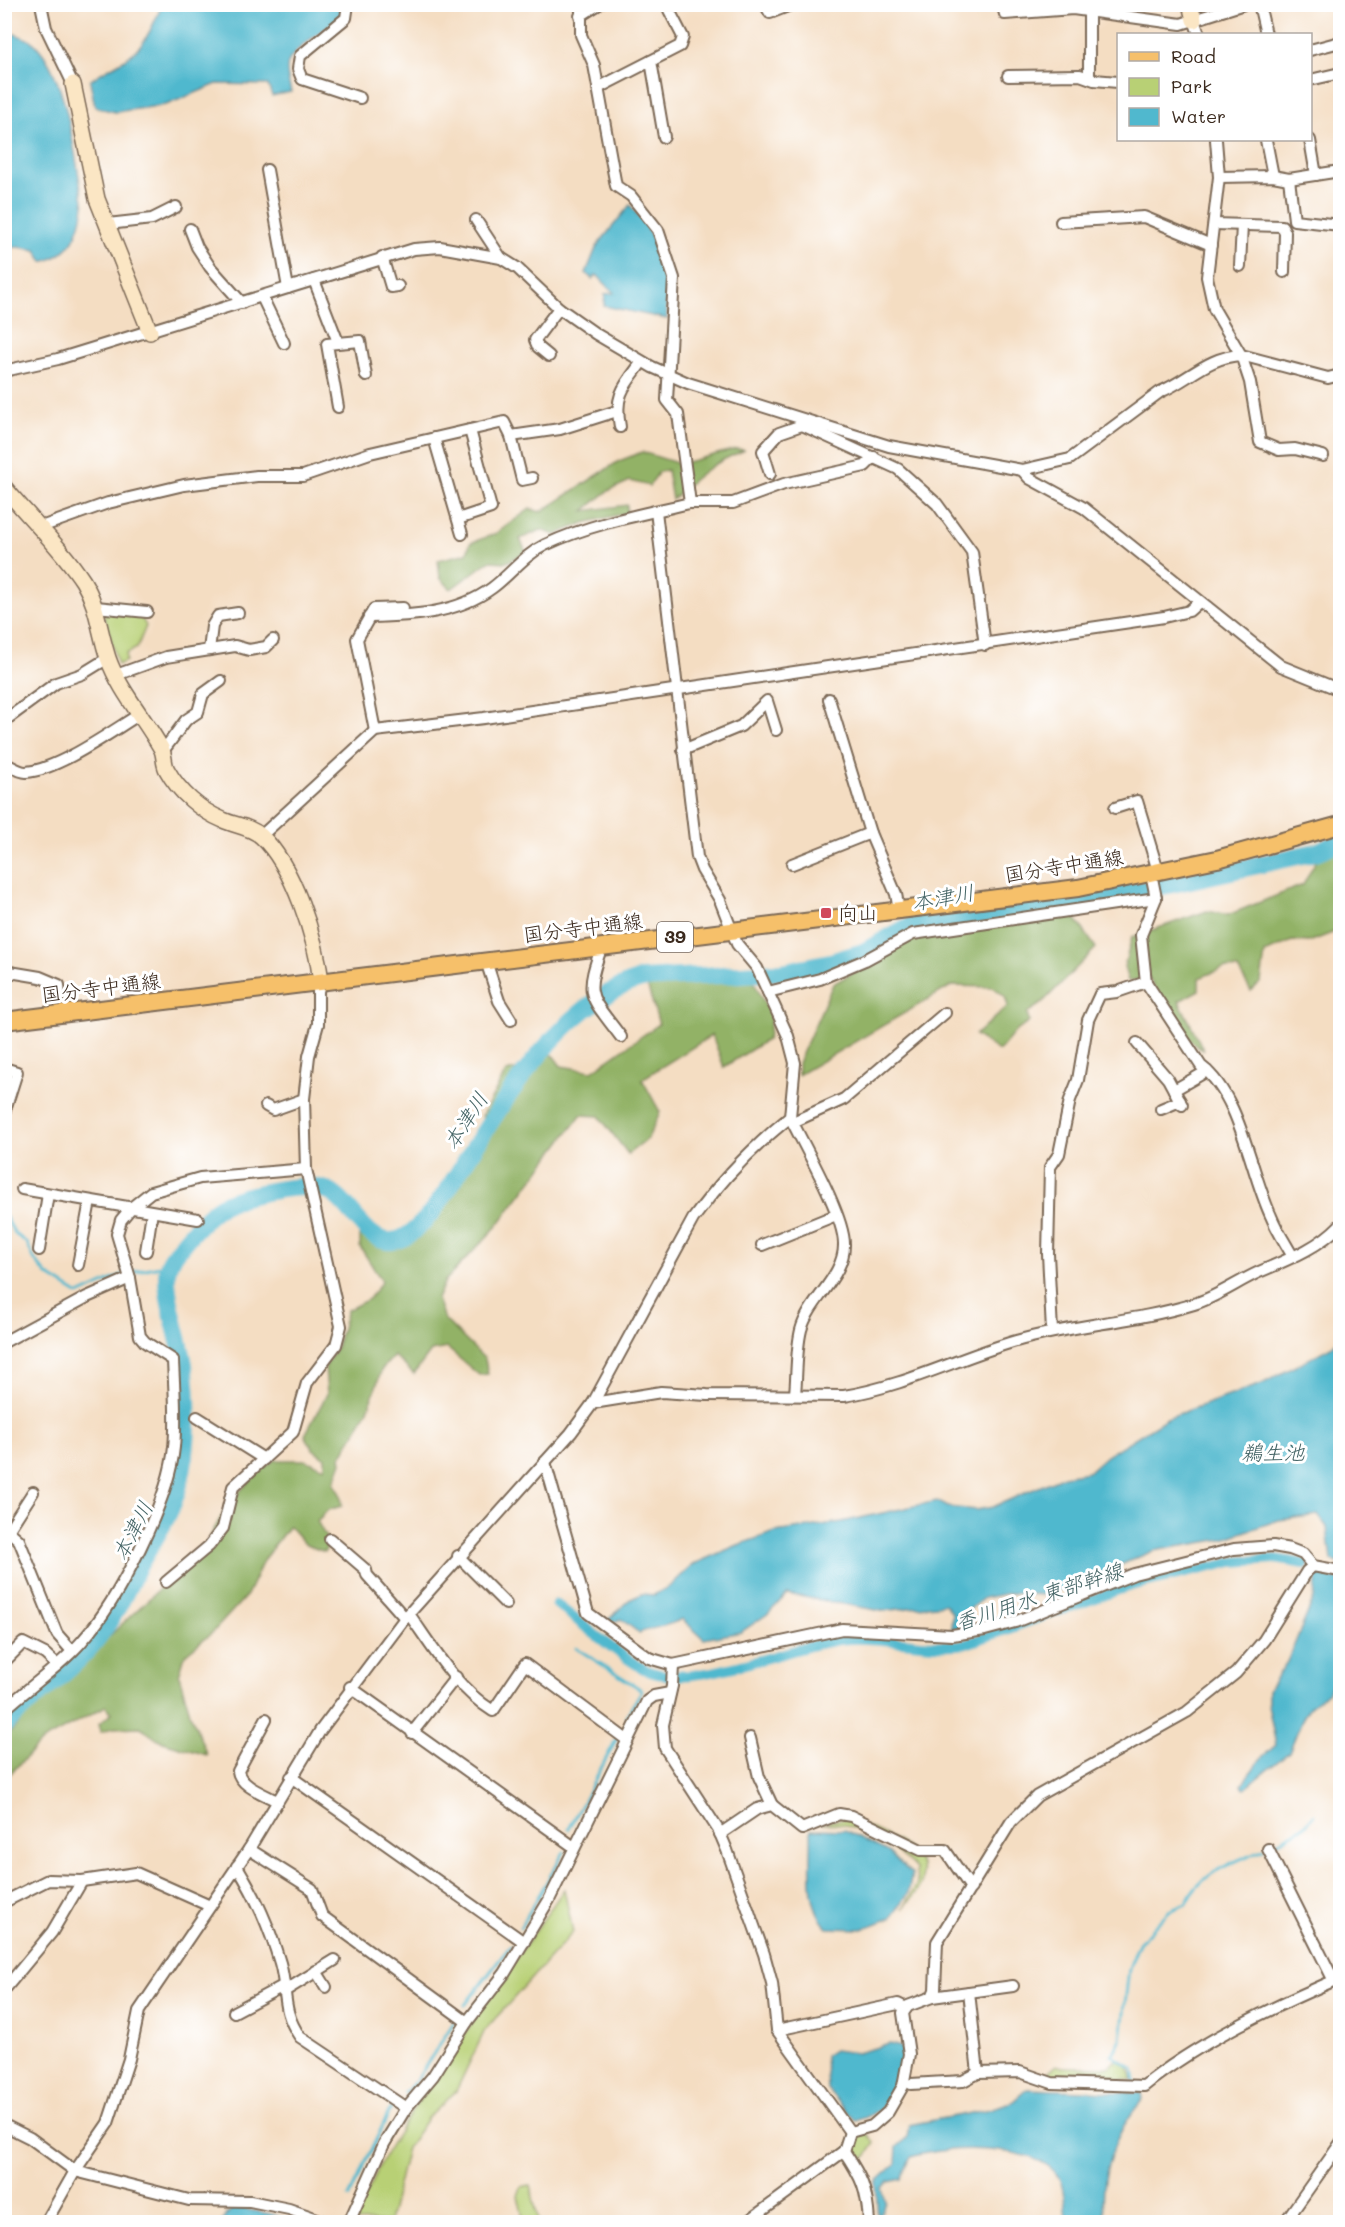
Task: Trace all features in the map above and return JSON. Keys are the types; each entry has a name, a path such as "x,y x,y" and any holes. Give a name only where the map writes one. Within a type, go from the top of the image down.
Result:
{"main road":[{"name":"国分寺中通線","path":"4,1021 1078,888 1154,874 1217,859 1341,825"}],"street":[{"path":"41,4 46,28 73,84 97,199 150,332"},
{"path":"348,4 346,18 300,56 298,69 302,79 360,98"},
{"path":"581,4 581,35 594,65 616,186 631,196 658,230 674,278 671,375 667,400 678,414 690,503"},
{"path":"580,16 599,4"},
{"path":"765,4 770,13 793,4"},
{"path":"1002,4 1005,14 1073,7 1089,10 1123,10 1196,27 1231,6 1244,4"},
{"path":"1190,4 1196,27"},
{"path":"1259,4 1266,33"},
{"path":"598,88 680,46 683,37 670,6"},
{"path":"1089,10 1089,76"},
{"path":"1312,50 1341,42"},
{"path":"651,61 664,137"},
{"path":"1008,76 1089,76 1094,80 1117,82"},
{"path":"1312,80 1340,76"},
{"path":"1216,141 1219,177 1207,277 1214,309 1241,355 1250,382 1260,442 1279,450 1295,449 1323,456"},
{"path":"1266,141 1273,176"},
{"path":"1310,141 1316,175"},
{"path":"267,170 288,288"},
{"path":"1219,177 1273,176 1289,179 1341,171"},
{"path":"1289,179 1294,220 1341,225"},
{"path":"108,224 152,219 176,207"},
{"path":"1061,222 1144,217 1210,245"},
{"path":"476,220 501,258"},
{"path":"1214,224 1282,226 1285,232 1284,273"},
{"path":"1240,266 1242,225"},
{"path":"190,229 197,247 210,267 242,303"},
{"path":"4,371 58,359 150,332 382,257 426,247 473,251 501,258 517,268 559,308 642,362 671,375 802,422 889,446 1022,470 1070,459 1131,412 1195,370 1228,356 1241,355 1328,378 1341,375"},
{"path":"382,257 391,287 398,286"},
{"path":"314,280 338,342"},
{"path":"262,297 284,343"},
{"path":"549,356 538,347 535,340 559,308"},
{"path":"338,407 327,344 360,341 366,376"},
{"path":"620,427 617,411 620,391 642,362"},
{"path":"511,436 560,429 617,411"},
{"path":"38,528 108,503 184,485 257,476 303,476 370,453 504,422 511,436 522,480 532,478"},
{"path":"802,422 820,436 898,469 937,504 972,552 985,645"},
{"path":"770,474 763,451 779,434 802,422"},
{"path":"458,519 491,508 470,430"},
{"path":"434,438 462,534"},
{"path":"369,616 444,611 472,600 492,588 515,566 544,546 627,518 690,503 733,503 784,484 865,466 874,458"},
{"path":"1022,470 1029,478 1084,508 1281,666 1341,690"},
{"path":"4,487 82,580 96,607 108,658 163,751 166,769 185,794 203,810 225,821 244,826 261,836 283,865 310,928 318,953 321,981 318,991 318,1024 309,1056 304,1099 306,1169 311,1183 341,1326 336,1345 307,1383 293,1432 233,1487 223,1528 209,1546 166,1582"},
{"path":"656,511 678,687 683,750 698,857 702,870 720,900 737,944 763,979 793,1052 791,1120 836,1215 845,1245 842,1259 801,1329 795,1394"},
{"path":"261,836 375,731 484,718 678,687 985,645 1164,617 1189,610 1199,602"},
{"path":"96,607 147,612"},
{"path":"375,731 357,639 374,609 403,608"},
{"path":"209,650 212,626 218,616 238,613"},
{"path":"116,675 166,657 235,646 249,650 266,647 273,640"},
{"path":"4,721 56,683 82,674 108,658"},
{"path":"163,751 186,720 198,712 203,694 220,681"},
{"path":"829,699 870,833 896,894 899,910"},
{"path":"683,750 741,726 767,701 776,730"},
{"path":"4,763 24,772 39,769 69,757 140,714"},
{"path":"1115,808 1137,801 1154,874 1156,896 1141,935 1146,982 1201,1066 1208,1071 1238,1121 1270,1216 1293,1257"},
{"path":"792,864 870,833"},
{"path":"768,992 820,979 865,960 913,934 1156,896"},
{"path":"602,946 590,979 596,1003 621,1037"},
{"path":"486,961 499,1001 511,1020"},
{"path":"4,971 40,977 58,985 60,996"},
{"path":"1052,1331 1048,1254 1050,1167 1059,1154 1070,1100 1078,1080 1088,1020 1100,994 1116,992 1146,982"},
{"path":"46,2223 75,2171 108,2124 129,2059 139,2011 249,1849 291,1777 351,1687 458,1556 571,1433 592,1403 693,1219 715,1190 756,1144 791,1120 844,1099 945,1013"},
{"path":"1137,1043 1174,1090 1181,1103 1161,1110"},
{"path":"4,1068 17,1072 4,1113"},
{"path":"1174,1090 1208,1071"},
{"path":"266,1106 273,1110 304,1099"},
{"path":"4,1710 72,1652 101,1619 154,1519 166,1485 174,1447 173,1360 144,1342 140,1335 129,1275 117,1234 121,1220 131,1208 151,1192 200,1178 306,1169"},
{"path":"22,1190 198,1219"},
{"path":"39,1250 48,1194"},
{"path":"78,1265 90,1201"},
{"path":"146,1251 152,1212"},
{"path":"762,1245 836,1215"},
{"path":"592,1403 661,1392 707,1395 844,1396 862,1393 939,1371 1013,1342 1052,1331 1124,1321 1194,1304 1321,1244 1341,1225"},
{"path":"4,1342 129,1275"},
{"path":"197,1417 264,1459"},
{"path":"545,1462 588,1613 649,1658 673,1665 842,1629 952,1635 985,1630 1015,1622 1134,1574 1234,1550 1273,1546 1290,1549 1303,1554 1315,1566 1341,1571"},
{"path":"33,1492 6,1531 19,1540 57,1634 72,1652"},
{"path":"330,1539 366,1570 367,1575 407,1616 474,1699 493,1711 525,1664 627,1740"},
{"path":"458,1556 506,1604"},
{"path":"932,1997 935,1990 938,1942 1011,1822 1037,1796 1188,1712 1236,1673 1264,1640 1307,1571 1315,1566"},
{"path":"4,1662 23,1643 45,1654 57,1665"},
{"path":"673,1665 663,1725 665,1748 720,1834 764,1954 772,1983 777,2030 850,2132"},
{"path":"412,1733 456,1677"},
{"path":"351,1687 412,1733 574,1847"},
{"path":"349,2223 384,2144 406,2108 433,2076 467,2022 505,1973 549,1900 647,1701 654,1696 670,1693"},
{"path":"266,1719 238,1771 244,1782 277,1801"},
{"path":"750,1738 759,1778 772,1804 802,1829 839,1814 850,1815 921,1850 945,1850 971,1888"},
{"path":"291,1777 524,1942"},
{"path":"720,1834 757,1809 772,1804"},
{"path":"249,1849 312,1889 322,1916 467,2022"},
{"path":"911,2084 963,2081 978,2073 1020,2072 1052,2083 1144,2086 1172,2064 1202,2045 1337,1979 1268,1849"},
{"path":"237,1866 261,1905 281,1966 283,1989 291,2024 300,2037 406,2108"},
{"path":"4,1902 48,1880 82,1881 136,1872 210,1906"},
{"path":"4,1989 52,1932 82,1881"},
{"path":"234,2012 256,1994 283,1989 335,1960"},
{"path":"316,1971 326,1987"},
{"path":"888,2112 903,2086 909,2054 903,2013 906,2008 932,1997 1013,1986"},
{"path":"969,1992 978,2073"},
{"path":"777,2030 898,2004 906,2008"},
{"path":"850,2132 872,2126 888,2112 911,2084 913,2056 907,2043"},
{"path":"4,2125 30,2138 75,2171 189,2200 250,2201 289,2209 326,2223"},
{"path":"747,2223 844,2151 850,2132"},
{"path":"1285,2223 1341,2144"},
{"path":"844,2151 862,2179 868,2195 869,2223"}],"green space":[{"path":"736,449 745,450 706,470 672,500 667,470 659,472 649,486 630,481 608,491 584,511 627,505 627,513 584,523 555,535 541,530 520,539 526,552 507,562 489,561 451,589 440,578 438,560 467,553 470,543 495,534 530,509 541,512 619,461 642,452 680,464"},
{"path":"103,612 127,613 141,617 146,626 137,648 126,654 126,661 118,665"},
{"path":"1340,851 1340,930 1309,942 1292,941 1265,953 1261,982 1251,991 1238,969 1224,968 1199,978 1199,990 1179,1001 1204,1051 1185,1036 1149,979 1128,981 1124,967 1132,937 1207,911 1228,915 1303,885 1318,857"},
{"path":"1073,915 1096,948 1041,1004 1027,1013 1029,1022 1014,1033 999,1051 975,1035 1008,1006 1005,996 993,987 951,986 798,1075 798,1063 833,984 913,938"},
{"path":"753,980 771,1016 768,1039 724,1067 712,1035 642,1079 660,1112 648,1138 628,1154 599,1116 581,1115 497,1226 445,1281 437,1299 444,1319 485,1359 488,1374 479,1375 447,1348 431,1351 414,1374 394,1356 382,1369 368,1410 341,1457 342,1462 334,1483 341,1496 342,1506 328,1510 317,1521 328,1541 325,1552 306,1545 289,1526 264,1559 247,1595 214,1631 185,1655 179,1675 190,1713 207,1755 163,1742 139,1727 112,1728 101,1732 99,1724 112,1713 106,1706 42,1741 5,1779 4,1739 36,1705 206,1545 227,1507 251,1480 274,1460 305,1460 325,1468 325,1458 313,1449 305,1435 327,1394 325,1367 336,1348 347,1310 369,1299 382,1281 360,1247 360,1233 378,1244 404,1235 422,1218 454,1169 490,1129 482,1116 506,1072 524,1068 550,1051 561,1066 592,1071 659,1024 647,985"},
{"path":"848,1819 899,1842 919,1861 923,1873 920,1886 903,1909 917,1884 916,1869 892,1849 870,1835 841,1824 822,1824 833,1820"},
{"path":"564,1889 573,1932 485,2030 456,2091 428,2117 407,2148 389,2222 352,2222 387,2151 417,2103"},
{"path":"1117,2060 1128,2066 1133,2080 1053,2078 1047,2073 1056,2065 1110,2067"},
{"path":"865,2131 875,2143 859,2167 847,2150 854,2136"},
{"path":"530,2185 539,2222 524,2222 518,2196 521,2187"}],"water":[{"path":"341,4 343,16 291,57 287,70 291,92 272,96 268,85 217,84 166,105 115,112 95,107 90,81 130,56 142,44 162,5"},
{"path":"15,34 35,44 55,77 68,120 84,206 77,234 72,242 61,254 43,262 36,250 18,247 5,248 4,35"},
{"path":"630,205 656,245 664,271 667,319 604,306 605,294 614,293 597,275 592,279 586,273 597,246"},
{"name":"鵜生池","path":"1340,1337 1340,1563 1331,1561 1327,1527 1318,1515 1279,1520 1223,1539 1153,1551 1072,1586 1045,1595 1010,1593 984,1598 971,1608 958,1628 951,1629 952,1613 945,1604 882,1611 787,1594 769,1613 741,1632 704,1639 682,1619 639,1633 621,1619 611,1623 608,1620 629,1600 642,1594 654,1595 670,1586 694,1564 775,1532 842,1522 937,1501 948,1507 976,1510 993,1507 1064,1476 1088,1472 1106,1456 1167,1418 1262,1384 1331,1347"},
{"path":"1317,1575 1340,1580 1340,1670 1327,1693 1310,1706 1289,1752 1245,1788 1241,1785 1262,1757 1276,1745 1268,1705 1268,1690 1287,1662 1314,1598"},
{"path":"811,1829 845,1830 888,1852 912,1874 908,1894 891,1918 862,1929 827,1928 820,1917 812,1893"},
{"path":"889,2044 902,2047 897,2082 885,2103 866,2117 855,2120 827,2089 825,2056 834,2050 857,2053"},
{"path":"1027,2089 1142,2093 1143,2099 1124,2126 1110,2156 1104,2189 1105,2222 1066,2222 1062,2187 1058,2176 1048,2166 1031,2158 1011,2153 966,2149 944,2150 911,2157 901,2179 889,2182 882,2188 885,2202 878,2222 876,2182 896,2164 897,2147 907,2138 909,2125 986,2110 1012,2102"},
{"path":"233,2207 271,2214 297,2222 221,2222"}],"waterway":[{"name":"本津川","path":"4,1725 71,1667 105,1628 170,1510 181,1476 184,1457 187,1401 184,1365 169,1296 167,1271 174,1255 186,1240 208,1216 221,1206 269,1191 319,1188 332,1193 365,1228 377,1237 389,1241 404,1237 422,1223 435,1208 502,1105 542,1052 588,1007 614,990 641,979 782,972 863,952 911,925 1066,903 1168,885 1316,852 1340,842"},
{"path":"4,1214 15,1234 27,1243 34,1259 47,1275 79,1295 124,1274 168,1264"},
{"name":"香川用水 東部幹線","path":"556,1604 611,1647 644,1669 664,1675 688,1675 715,1671 801,1648 849,1639 937,1645 966,1644 1127,1587 1233,1562 1275,1559 1305,1564"},
{"path":"576,1648 642,1690 626,1717"},
{"path":"569,1829 617,1738"},
{"path":"1270,1846 1302,1828 1315,1814"},
{"path":"1135,2082 1133,2069 1112,2055 1121,2039 1129,1968 1139,1943 1169,1911 1186,1904 1192,1893 1209,1876 1219,1869 1264,1849"},
{"path":"520,1928 564,1852"},
{"path":"465,2005 510,1946"},
{"path":"405,2093 418,2078 454,2022"},
{"path":"349,2197 391,2108"}],"place":[{"name":"向山","path":"826,913"}]}
